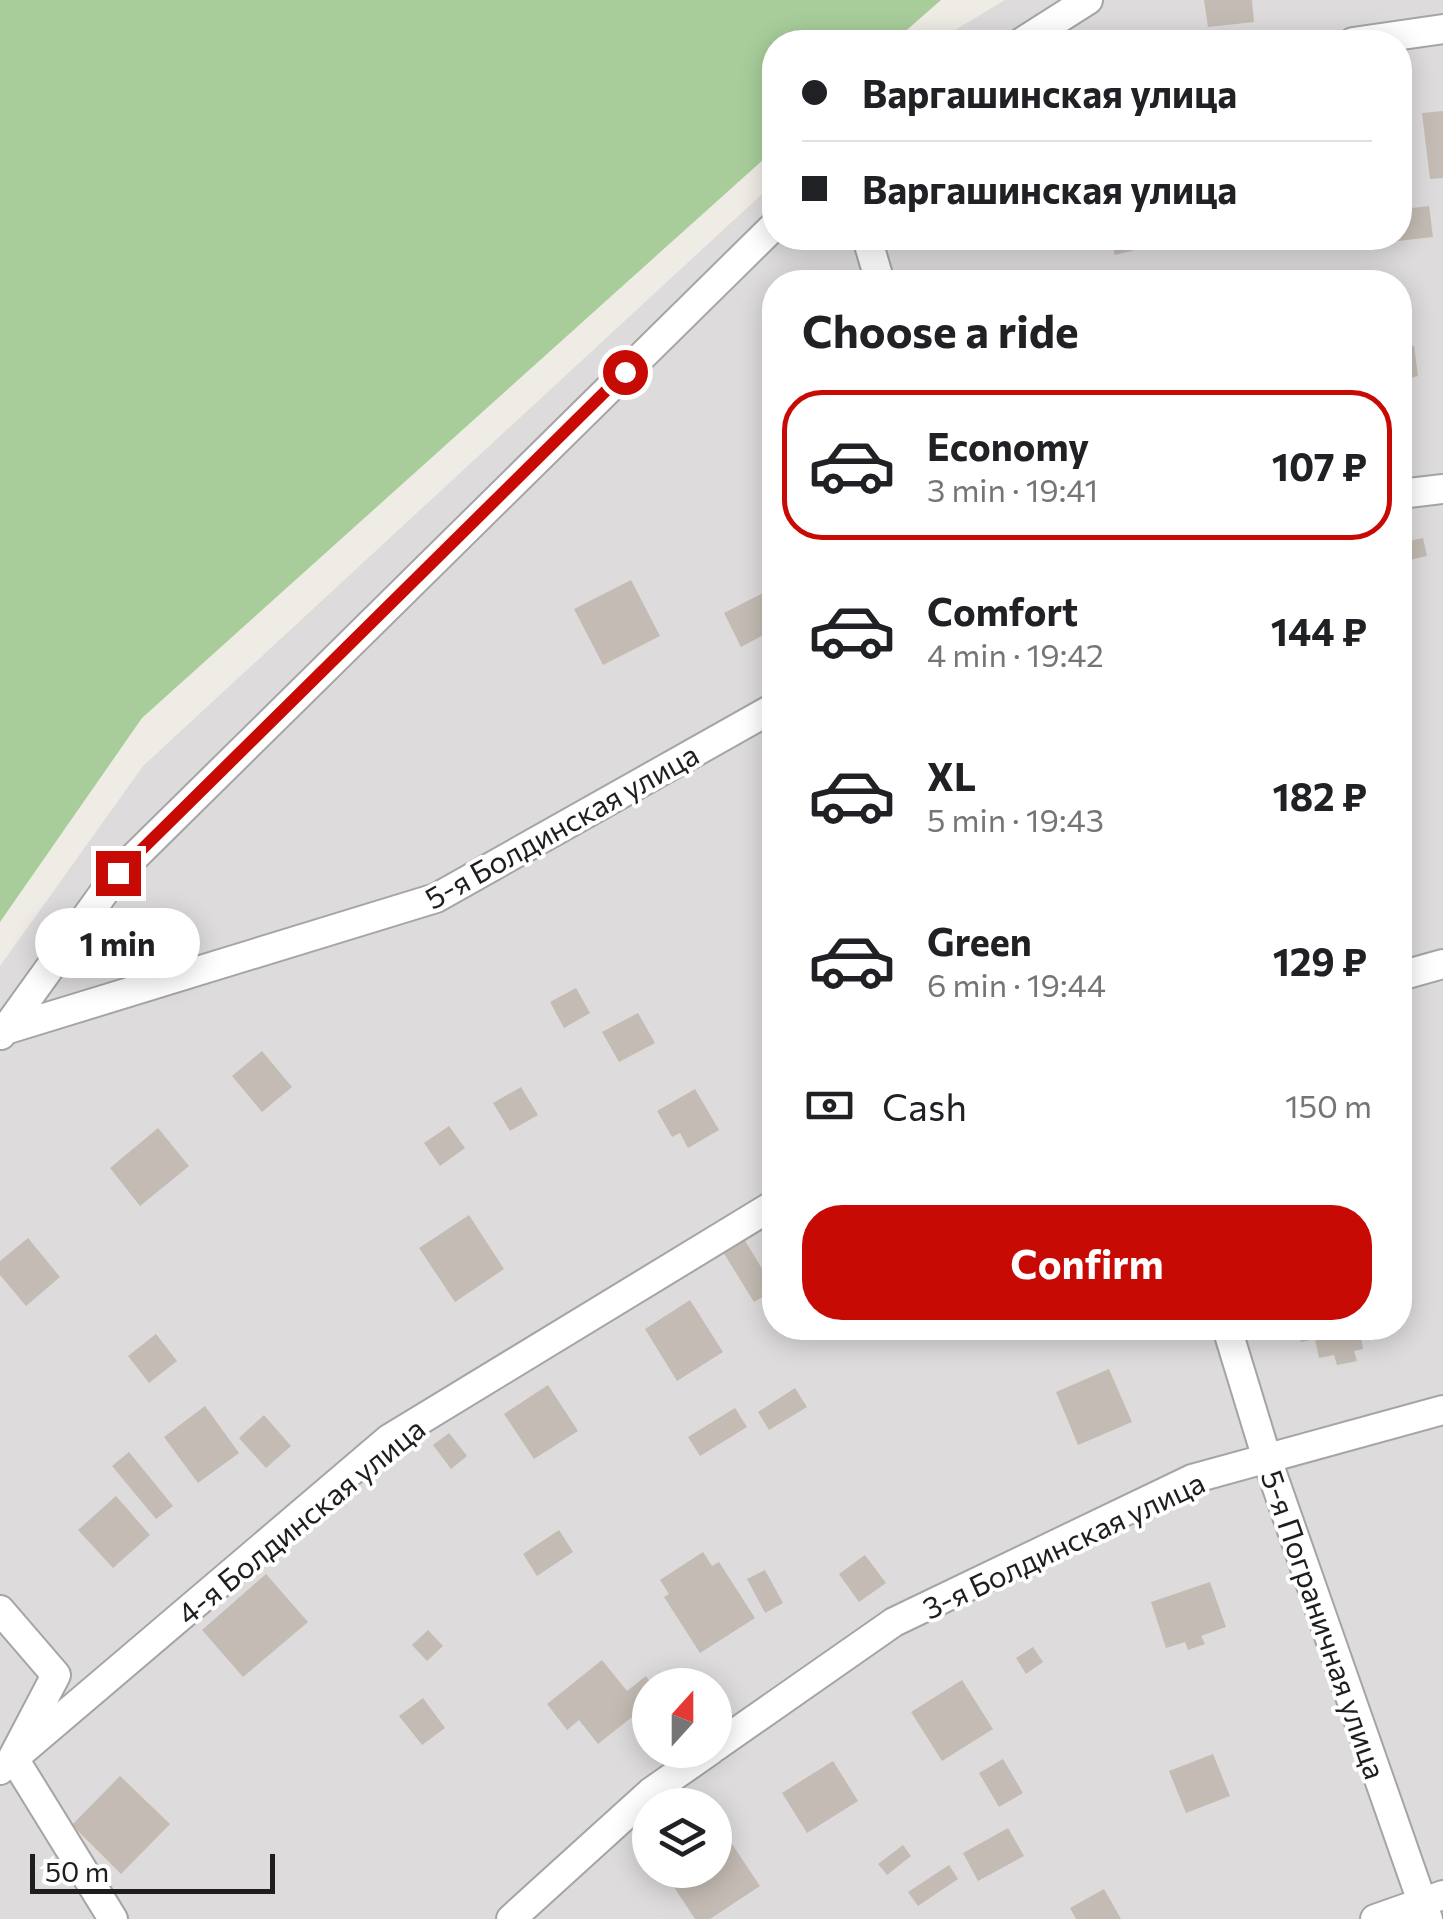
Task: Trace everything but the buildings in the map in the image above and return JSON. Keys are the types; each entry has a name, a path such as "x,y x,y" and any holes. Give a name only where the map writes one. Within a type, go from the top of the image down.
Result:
{"street":[{"path":"1041,30 1088,0"},
{"path":"1412,33 1443,29"},
{"path":"2,1034 118,873 762,237"},
{"path":"1412,492 1443,488"},
{"name":"5-я Болдинская улица","path":"2,1034 436,898 762,715"},
{"path":"1412,973 1443,964"},
{"name":"4-я Болдинская улица","path":"7,1764 390,1439 762,1212"},
{"name":"5-я Пограничная улица","path":"1231,1340 1267,1458 1431,1905"},
{"name":"3-я Болдинская улица","path":"732,1735 894,1622 1192,1480 1443,1410"},
{"path":"0,1610 56,1675 7,1764 113,1919"},
{"name":"3-я Болдинская улица","path":"512,1919 651,1792 685,1768"},
{"path":"1375,1919 1431,1905"}],"shaded area":[{"path":"1005,0 1443,0 1443,1919 0,1919 0,966 143,766 762,194 762,250 1412,250 1412,30 955,30"}],"green space":[{"path":"0,0 941,0 907,30 762,30 762,161 142,718 0,922"}],"route":[{"path":"118,873 625,372"}]}
